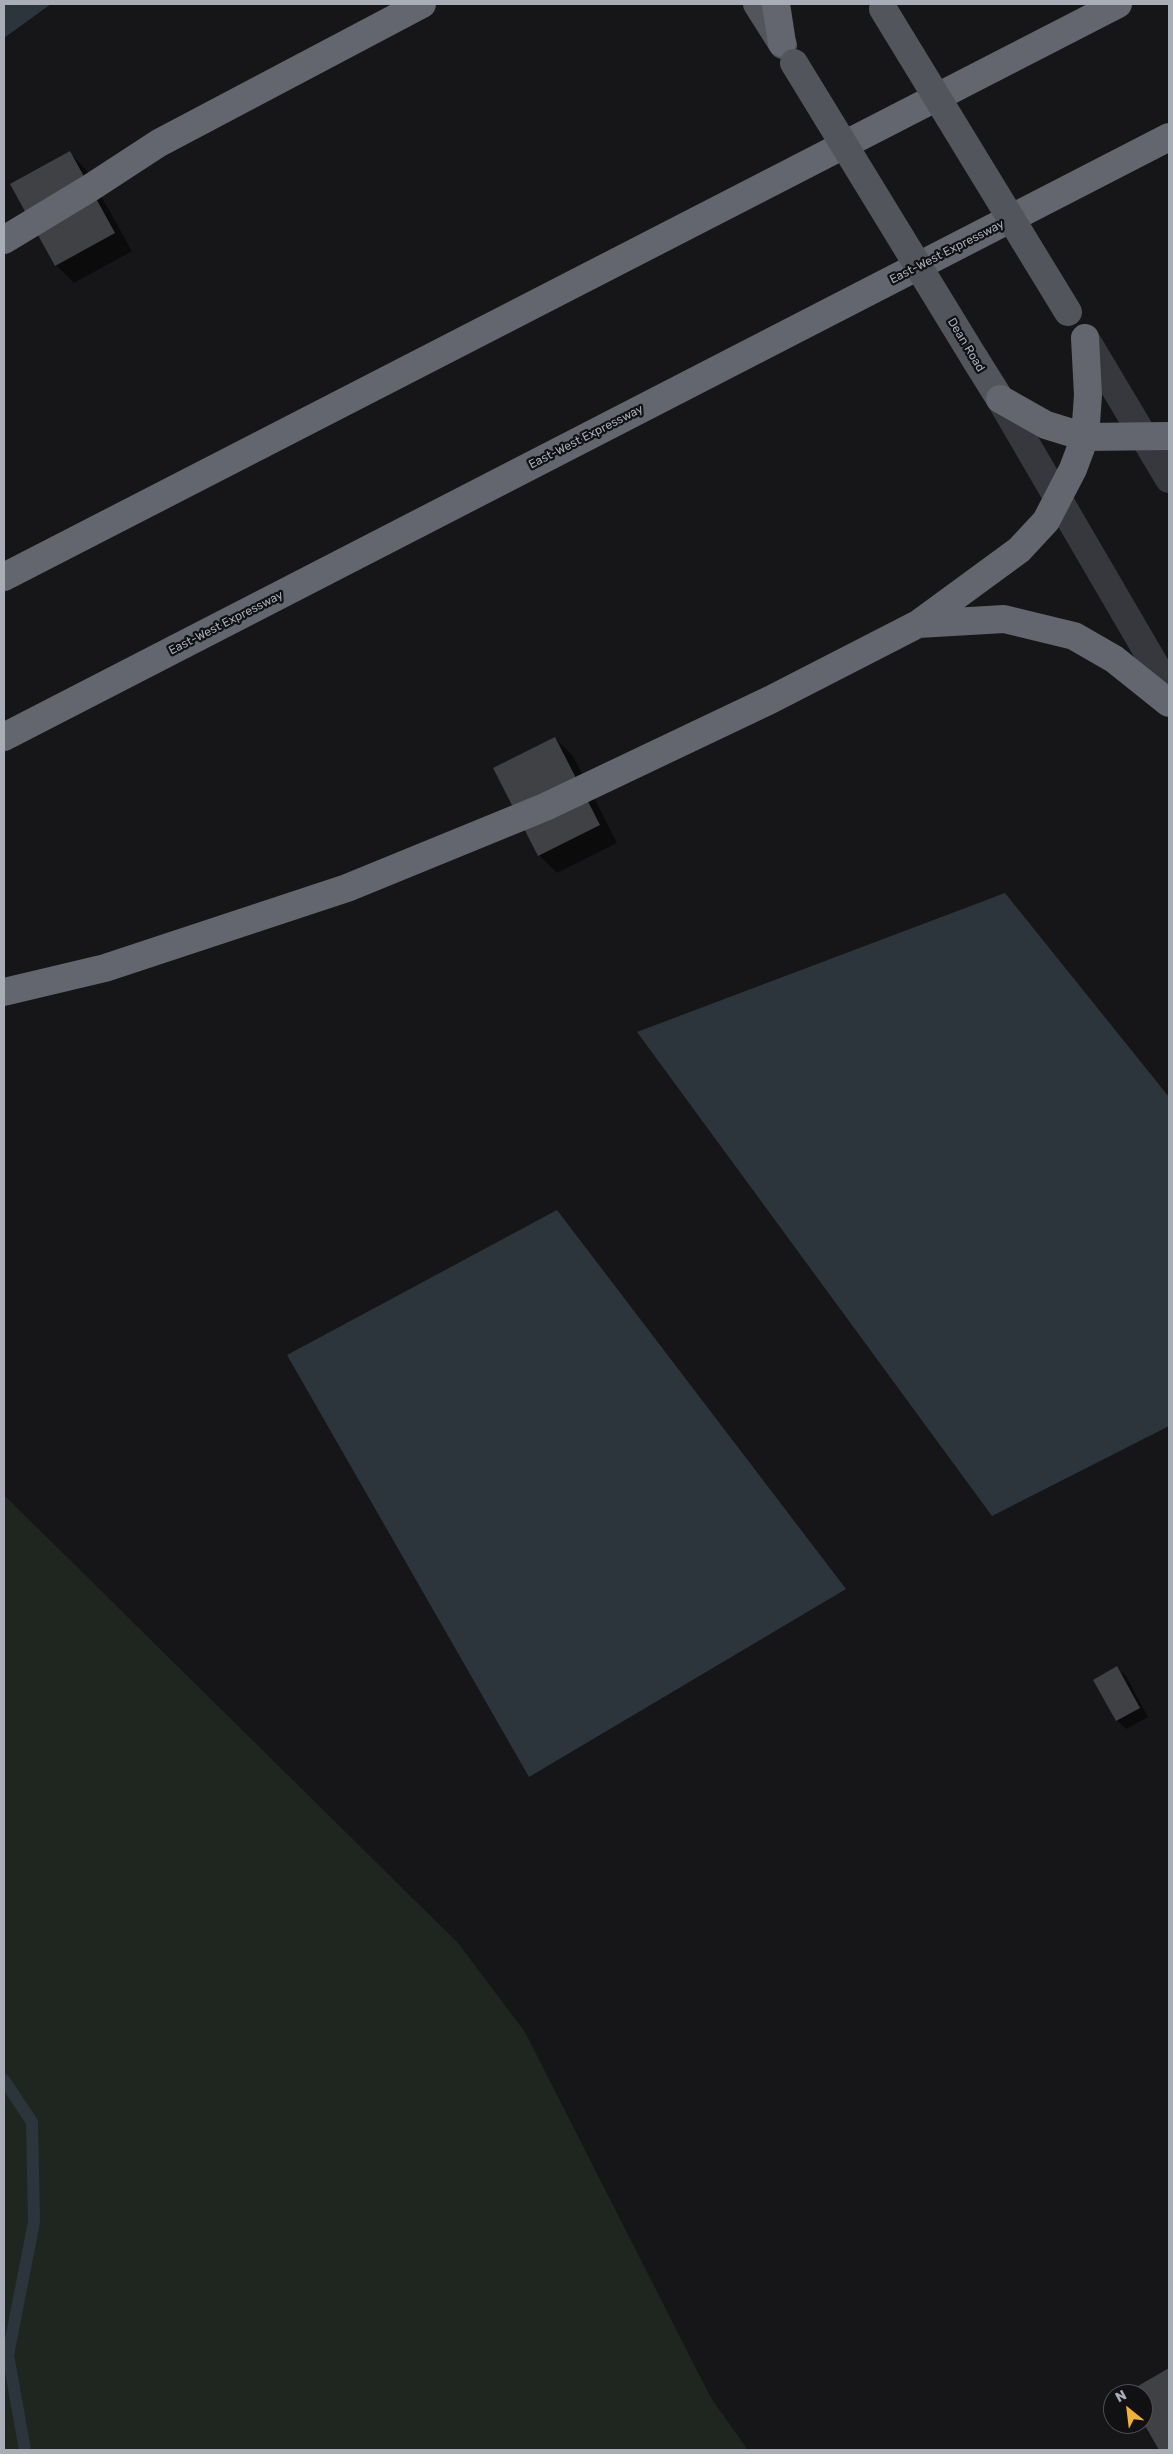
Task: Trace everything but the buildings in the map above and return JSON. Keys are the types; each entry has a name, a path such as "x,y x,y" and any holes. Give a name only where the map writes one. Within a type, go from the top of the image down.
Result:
{"highway":[{"path":"4,240 90,188 159,143 422,4"},
{"path":"776,4 788,53"},
{"path":"4,577 1118,4"},
{"name":"East-West Expressway","path":"4,737 1169,137"},
{"path":"4,992 105,968 347,888 545,807 770,700 918,624 1019,550 1046,521 1059,499 1085,437 1088,395 1085,338"},
{"path":"1000,399 1046,425 1085,437 1157,437"},
{"path":"918,624 1004,619 1074,636 1114,659 1169,702"}],"main road":[{"name":"Dean Road","path":"757,4 1000,399"},
{"path":"881,6 1085,338"}],"street":[{"path":"1085,338 1157,437 1169,480"},
{"name":"Dean Road","path":"1000,399 1169,689"}],"shaded area":[{"path":"4,4 51,4 4,38"},
{"path":"1005,893 1169,1097 1169,1426 992,1516 637,1032"},
{"path":"557,1210 846,1589 529,1777 287,1355"},
{"path":"4,1495 458,1943 525,2032 711,2398 748,2450 4,2450"}],"waterway":[{"path":"4,2080 32,2122 34,2222 8,2355 25,2450"}]}
